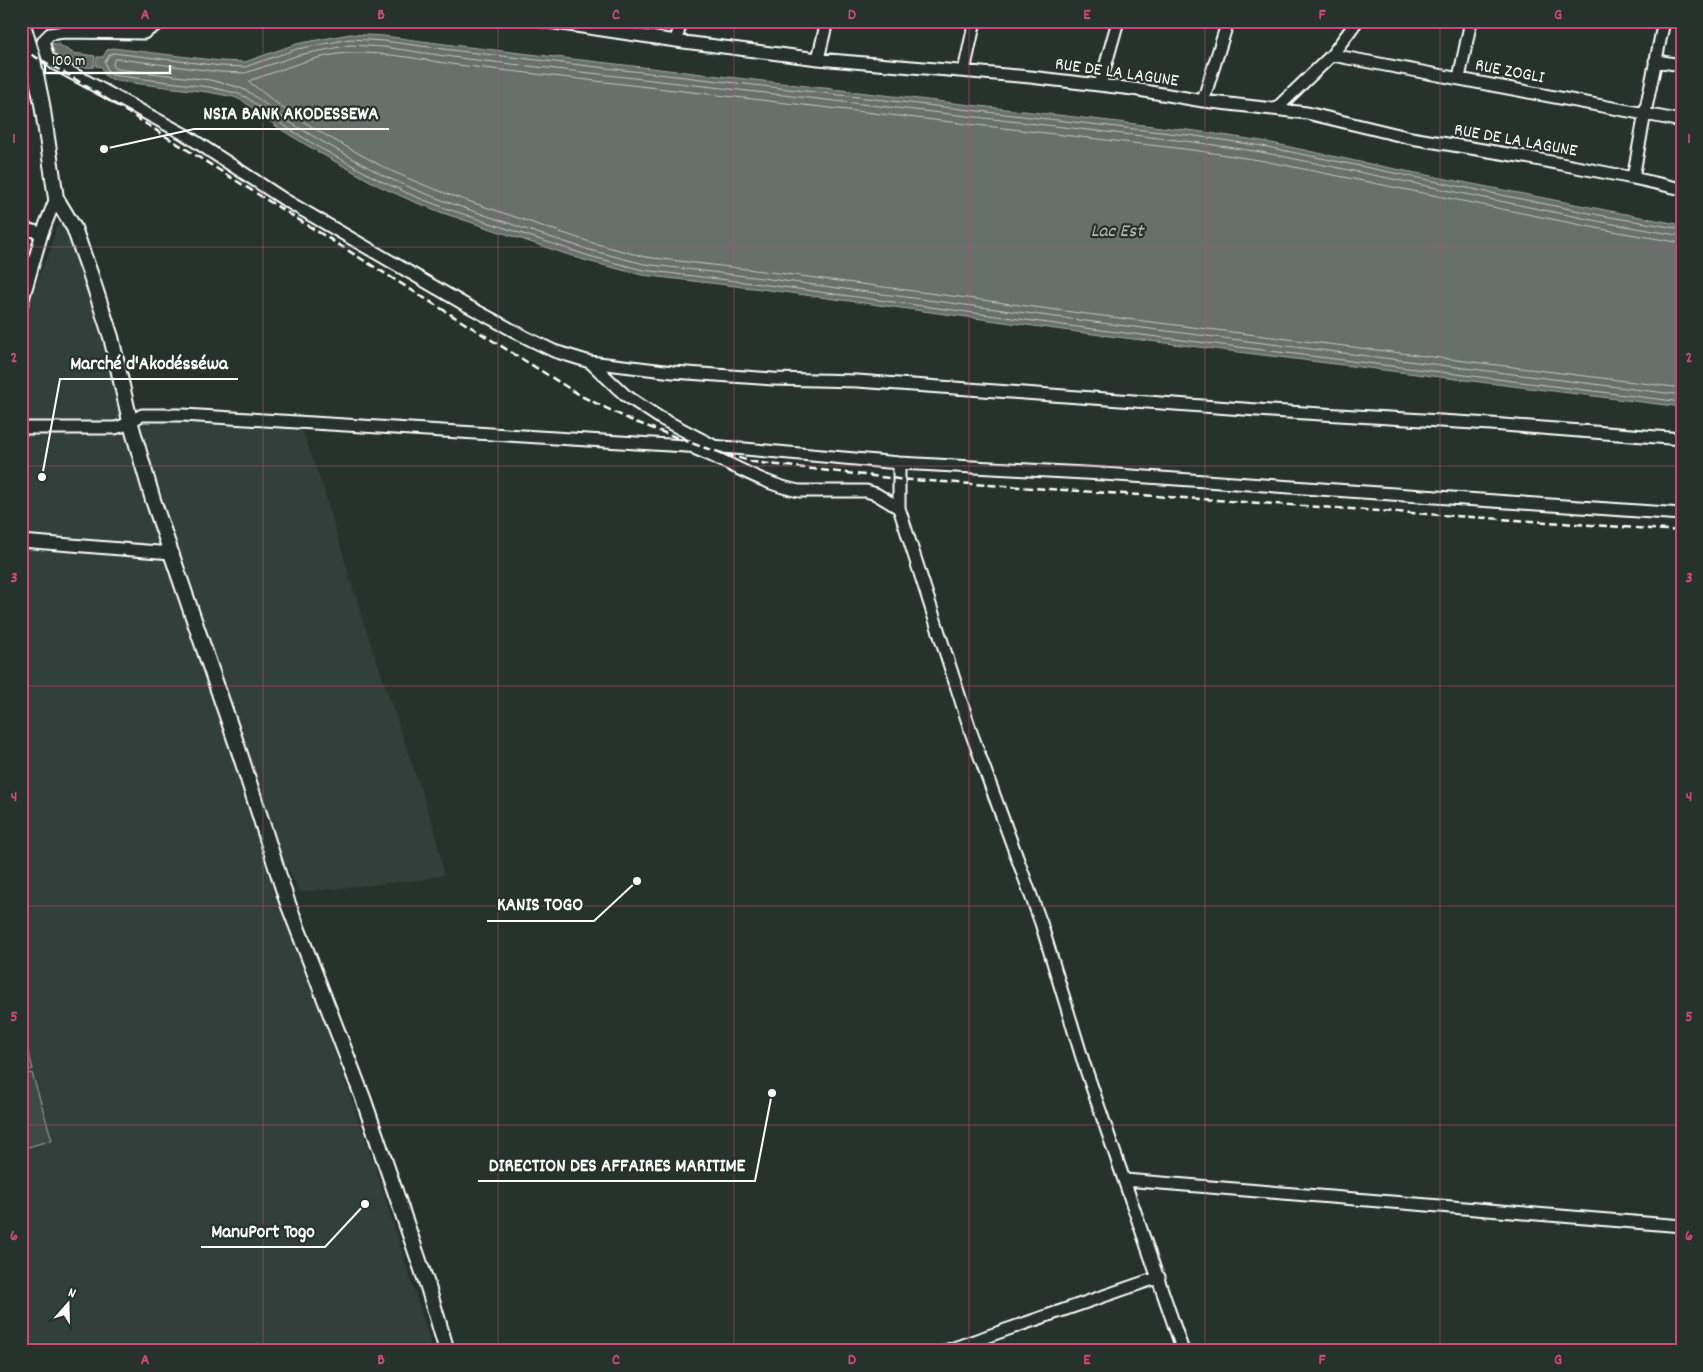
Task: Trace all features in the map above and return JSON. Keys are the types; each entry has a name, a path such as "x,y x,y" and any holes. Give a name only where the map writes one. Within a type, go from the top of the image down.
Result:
{"main road":[{"path":"22,21 32,55 46,126 56,198 74,228 90,273 111,337 130,421 153,500 288,901 363,1098 428,1287 447,1351"}],"street":[{"path":"162,21 144,33 64,32 50,34 43,42 48,58 184,134 294,204 464,304 536,342 590,362 673,372 773,379 857,381 1270,411 1491,424 1682,439"},
{"name":"RUE DE LA LAGUNE","path":"542,21 676,42 818,58 1100,85 1203,101 1307,113 1411,138 1525,157 1633,178 1682,190"},
{"path":"676,42 681,21"},
{"path":"818,58 827,21"},
{"path":"964,71 975,21"},
{"path":"1100,85 1118,21"},
{"path":"1203,101 1228,21"},
{"path":"1276,109 1332,55 1357,21"},
{"path":"1458,78 1471,21"},
{"path":"1633,178 1663,21"},
{"name":"RUE ZOGLI","path":"1332,55 1682,121"},
{"path":"1655,61 1682,65"},
{"path":"21,306 42,233 56,198"},
{"path":"21,228 42,233"},
{"path":"590,362 625,395 660,418 712,446"},
{"path":"21,428 115,428 142,415 157,414 712,446 899,463 1103,474 1682,514"},
{"path":"687,445 762,480 789,489 799,491 866,491 876,494 899,508"},
{"path":"899,463 899,508 971,732 1041,923 1084,1064 1183,1351"},
{"path":"21,541 172,553"},
{"path":"1125,1180 1682,1226"},
{"path":"945,1351 1159,1277"}],"shaded area":[{"path":"63,223 68,225 80,253 92,306 114,382 117,401 217,713 379,1178 433,1351 21,1351 21,317 51,249 56,227"},
{"path":"175,419 300,425 322,485 363,621 434,828 444,875 419,880 300,892 284,861 239,737 137,425"},
{"path":"21,1027 33,1069 21,1072"},
{"path":"32,1073 52,1140 21,1149 21,1076"}],"water":[{"name":"Lac Est","path":"350,34 384,36 1196,131 1262,141 1682,225 1682,407 1085,333 761,289 642,275 587,261 412,201 379,186 318,152 280,129 243,101 234,97 116,81 105,76 102,67 96,66 97,57 103,57 107,50 113,48 221,61 245,62 296,44"},
{"path":"46,43 58,44 73,53 95,56 94,67 74,65 49,54"}],"railway":[{"path":"21,49 67,74 583,397 633,421 702,447 753,462 898,479 1682,531"}],"place":[{"name":"NSIA BANK AKODESSEWA","path":"104,149"},
{"name":"Marché d'Akodésséwa","path":"42,477"},
{"name":"KANIS TOGO","path":"637,881"},
{"name":"DIRECTION DES AFFAIRES MARITIME","path":"772,1093"},
{"name":"ManuPort Togo","path":"365,1204"}]}
